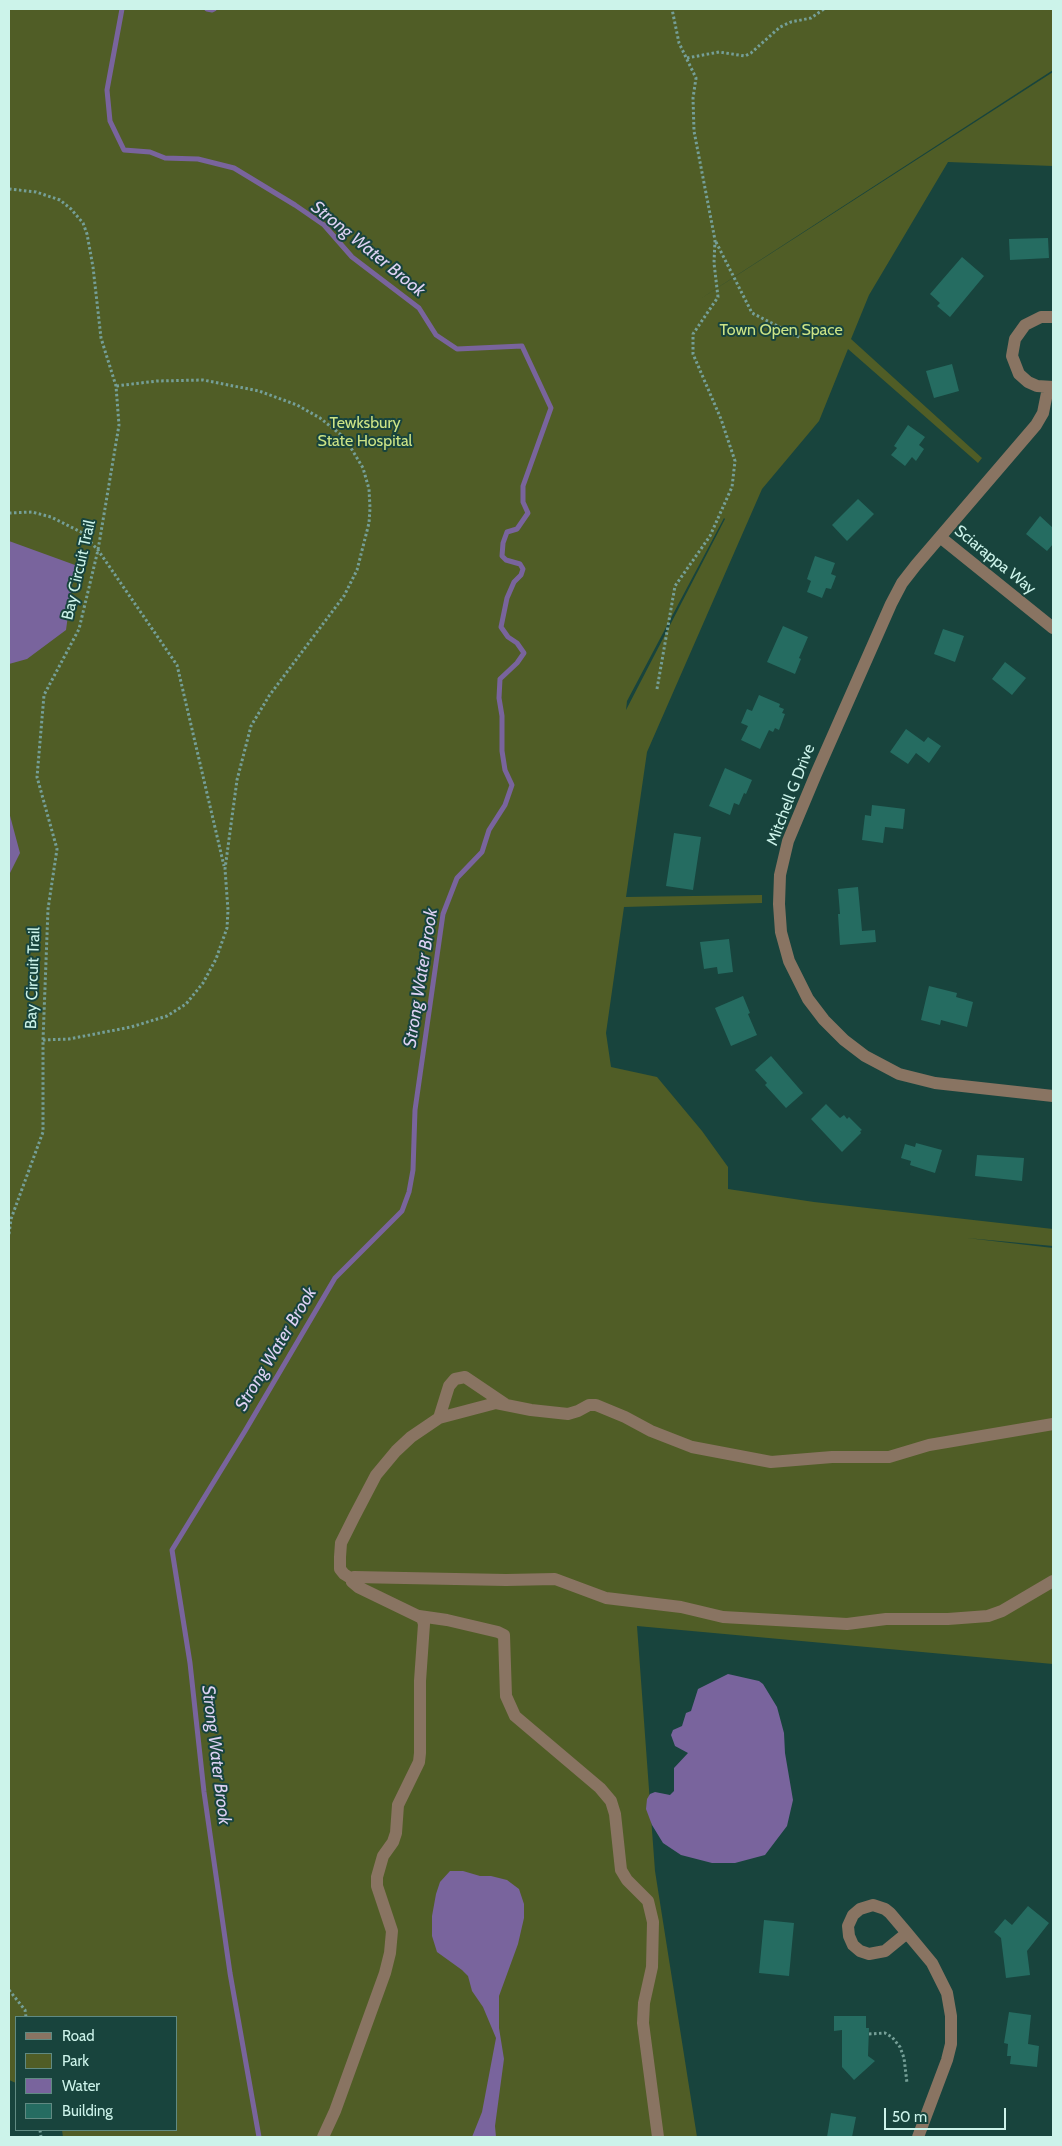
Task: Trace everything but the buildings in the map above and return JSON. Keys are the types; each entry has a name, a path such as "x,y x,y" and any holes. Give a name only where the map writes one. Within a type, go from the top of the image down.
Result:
{"street":[{"name":"Mitchell G Drive","path":"1053,317 1041,317 1025,325 1015,339 1012,348 1014,365 1019,374 1028,382 1051,388 1043,413 1036,425 902,583 847,702 788,841 780,874 778,904 781,932 789,961 808,999 824,1020 844,1040 865,1056 899,1074 935,1083 1053,1096"},
{"name":"Sciarappa Way","path":"940,537 1053,628"},
{"path":"439,1418 449,1386 455,1378 460,1377 470,1380 505,1404"},
{"path":"658,2137 643,2022 644,2003 652,1967 653,1922 648,1901 626,1880 621,1870 615,1814 610,1802 596,1783 515,1716 506,1696 504,1635 448,1620 419,1616 358,1587 340,1569 341,1543 376,1475 396,1451 411,1437 439,1418 496,1403 531,1410 568,1414 589,1405 596,1405 625,1417 651,1431 692,1447 771,1462 832,1457 889,1457 928,1444 1053,1424"},
{"path":"352,1579 354,1577 555,1579 606,1598 681,1607 716,1616 847,1624 886,1619 948,1619 988,1616 1002,1611 1053,1581"},
{"path":"323,2137 336,2111 385,1973 390,1953 392,1931 377,1886 377,1877 383,1856 393,1842 396,1833 398,1806 419,1762 420,1681 424,1624 419,1616"},
{"path":"907,1933 885,1951 869,1954 860,1951 853,1945 849,1936 848,1926 851,1918 858,1910 873,1906 882,1907 890,1913 907,1933 938,1972 947,1993 952,2022 951,2044 947,2060 918,2137"}],"path":[{"path":"657,689 675,586 710,536 732,486 736,461 721,419 693,354 693,334 718,297 714,263 714,240 694,131 693,98 696,78 679,42 672,9"},
{"path":"687,58 719,52 745,56 751,53 780,27 791,22 811,18 824,9"},
{"name":"Bay Circuit Trail","path":"9,190 36,192 60,200 83,223 92,267 101,338 116,386 118,425 98,550 79,629 44,695 37,777 57,849 48,909 43,1040 43,1132 11,1219 9,1234"},
{"path":"714,240 752,313 801,338"},
{"path":"116,386 157,381 203,380 259,391 297,405 326,422 345,438 363,468 369,490 370,508 368,523 357,570 351,584 269,696 251,726 237,780 225,869"},
{"path":"9,513 32,512 51,516 82,532 98,550 177,664 225,869 228,910 223,943 211,971 186,1004 167,1016 131,1027 68,1039 43,1040"},
{"path":"9,1990 25,2010 26,2016"},
{"path":"869,2034 884,2033 892,2037 900,2047 904,2058 907,2083"}],"green space":[{"name":"Tewksbury State Hospital","path":"9,9 1053,9 1053,70 697,301 1053,72 1053,166 948,162 869,295 851,339 982,458 978,463 848,349 819,421 762,489 647,752 626,897 762,895 762,903 624,907 606,1033 611,1067 657,1077 702,1131 728,1167 728,1189 814,1202 1053,1229 1053,1246 967,1238 1053,1248 1053,1664 637,1626 655,1871 697,2137 63,2137 62,2131 178,2131 178,2016 15,2016 15,2083 9,2080","holes":["724,518 725,519 626,710 627,701"]}],"water":[{"path":"9,541 75,565 66,630 27,659 9,664"},
{"path":"9,812 20,853 9,875"},
{"path":"728,1674 759,1681 763,1684 777,1707 784,1733 785,1753 793,1800 787,1826 765,1855 735,1863 712,1863 681,1855 663,1843 652,1825 646,1809 647,1799 650,1794 655,1792 670,1795 674,1791 674,1768 688,1753 675,1746 671,1735 673,1730 682,1726 686,1713 691,1711 698,1689"},
{"path":"450,1871 463,1871 507,1880 519,1889 524,1904 524,1918 518,1944 499,1996 499,2028 504,2059 495,2126 496,2137 472,2137 482,2112 496,2038 483,2007 472,1991 468,1976 437,1952 432,1936 432,1916 436,1894 440,1882"}],"waterway":[{"name":"Strong Water Brook","path":"122,9 107,90 110,121 124,150 150,152 165,158 198,159 234,168 324,225 352,257 419,308 436,335 457,349 522,346 551,408 523,486 523,502 528,513 517,529 507,532 503,543 502,556 506,560 520,564 523,569 521,575 514,582 507,598 501,627 524,653 517,663 500,679 499,698 502,716 502,751 505,770 512,785 505,805 489,830 482,852 457,878 443,914 415,1110 413,1170 409,1192 402,1211 335,1278 172,1550 190,1663 204,1792 230,1973 259,2137"},
{"name":"Strong Water Brook","path":"207,9 214,9"}],"park label":[{"name":"Town Open Space","path":"781,330"}]}
